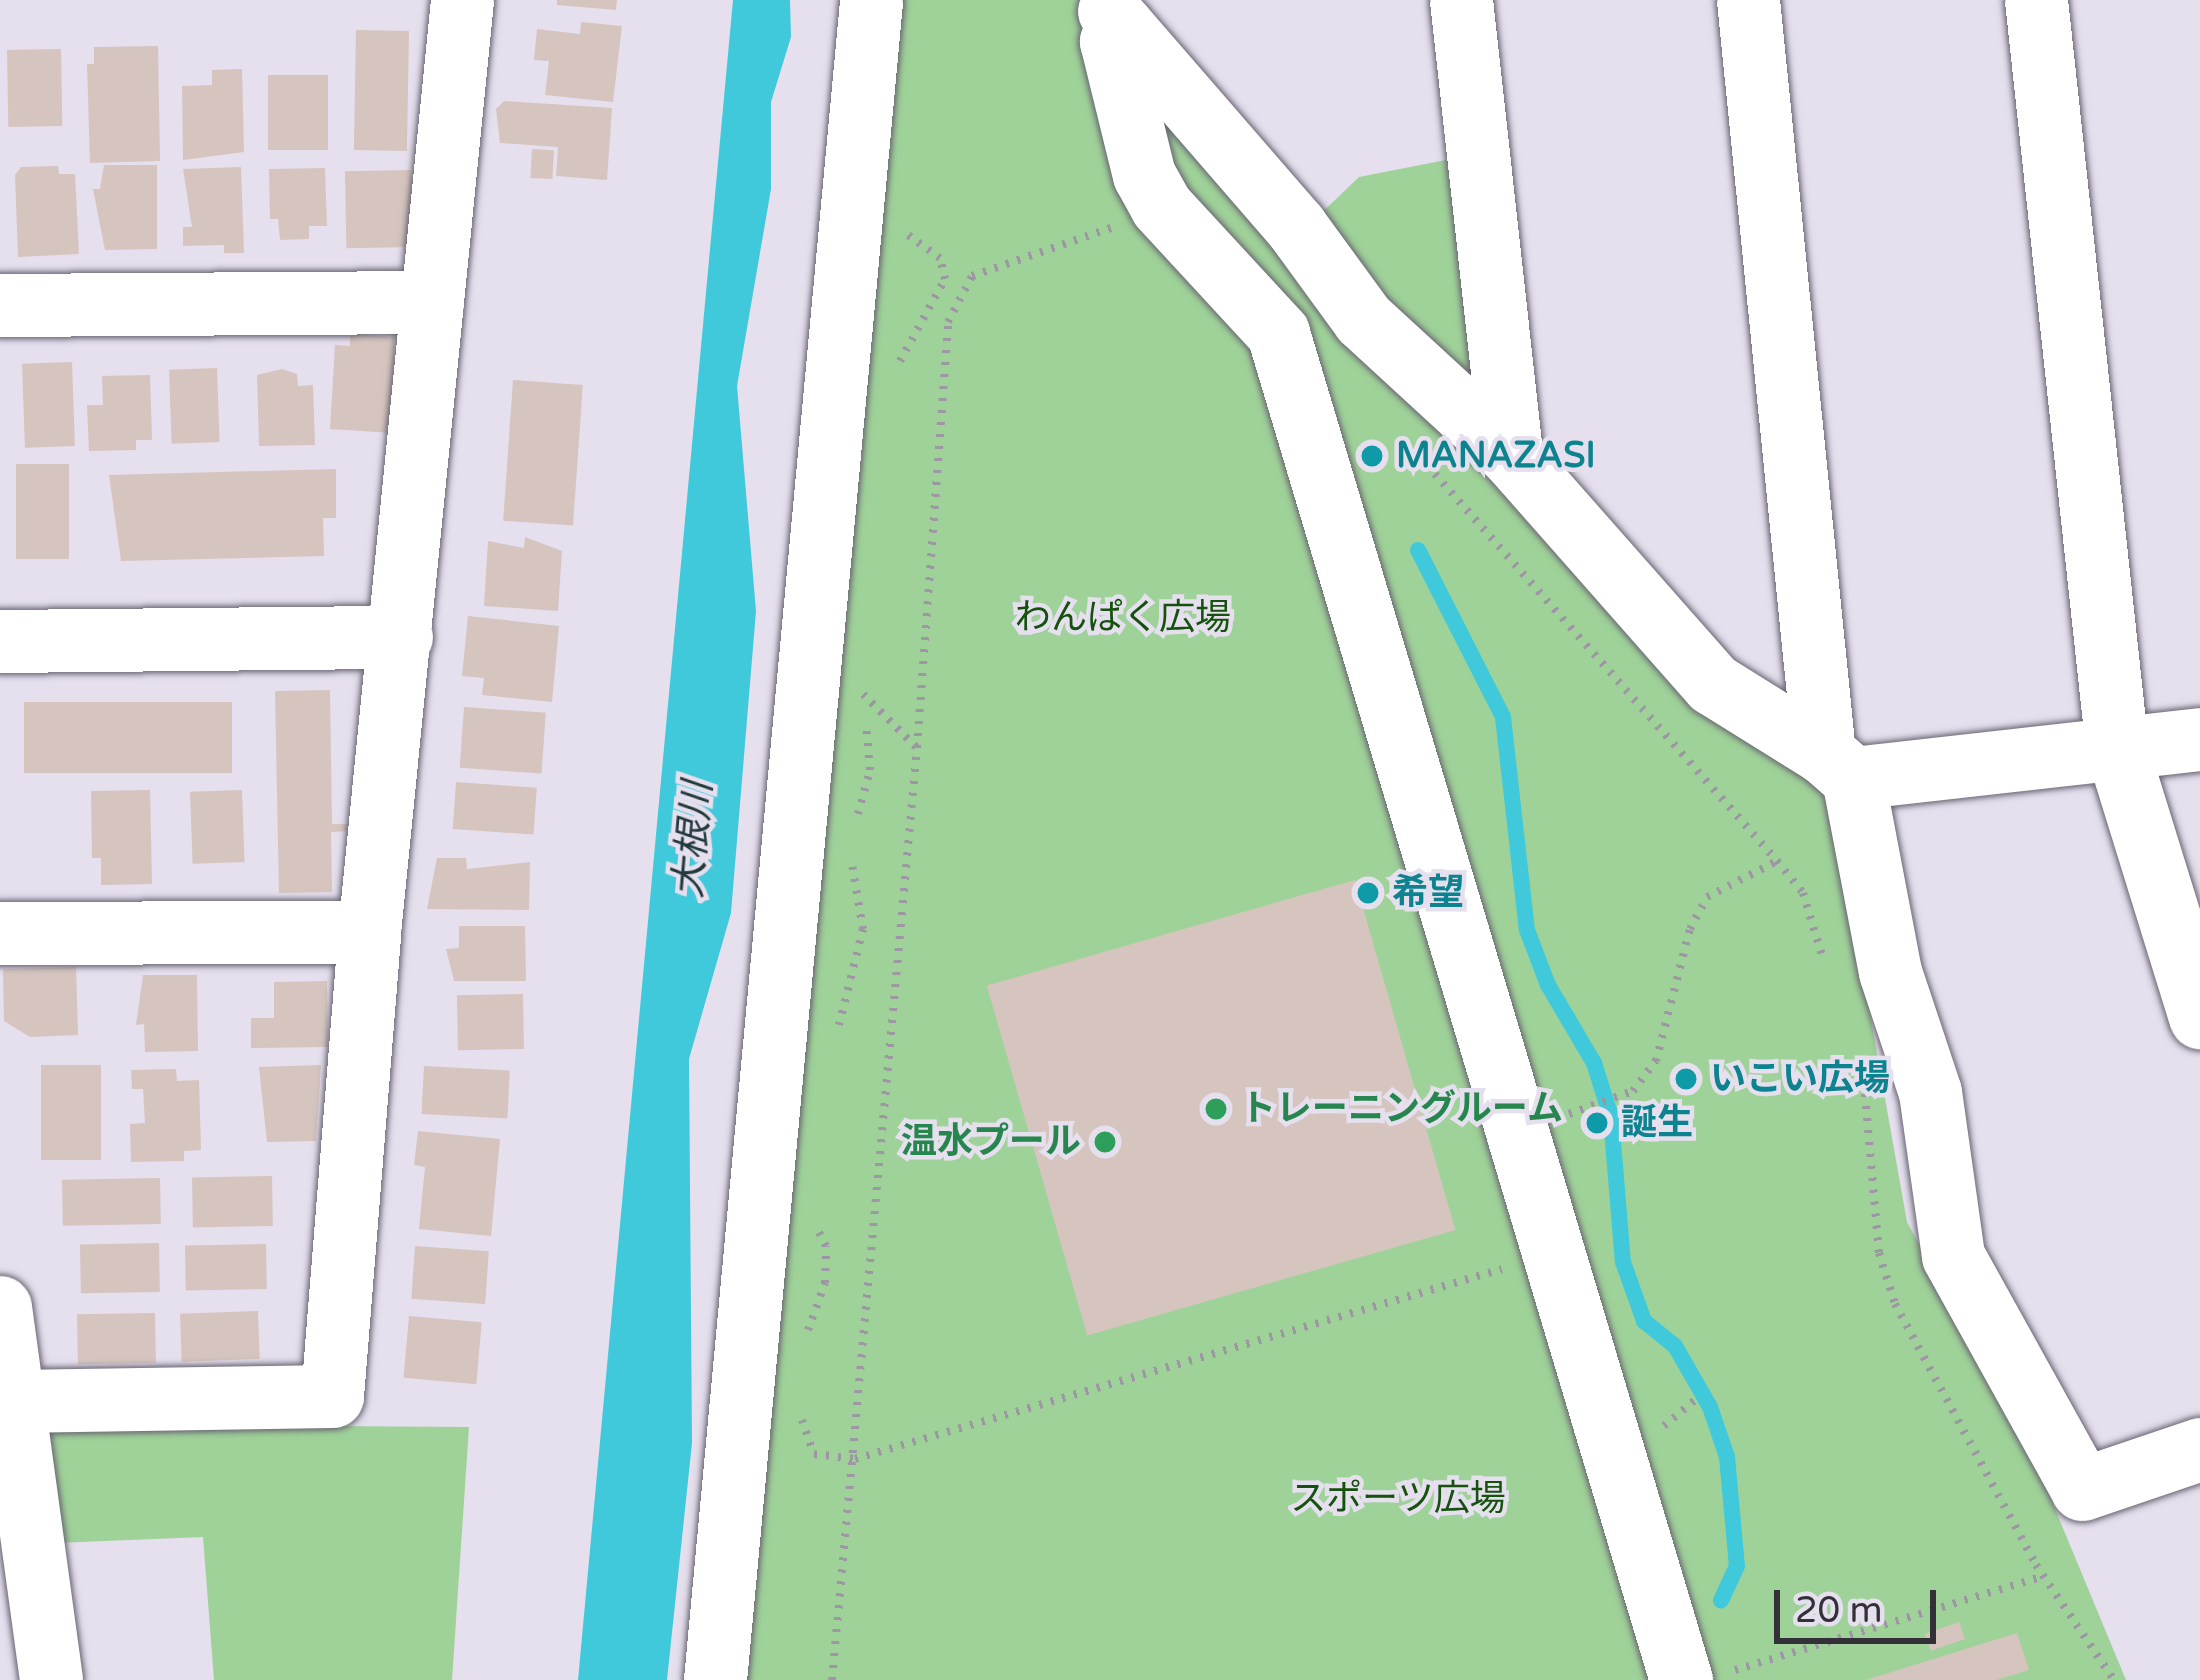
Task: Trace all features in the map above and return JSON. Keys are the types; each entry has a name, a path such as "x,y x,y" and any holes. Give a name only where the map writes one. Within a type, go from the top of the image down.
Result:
{"street":[{"path":"13,1401 332,1396 369,932 462,0"},
{"path":"715,1680 871,0"},
{"path":"1461,0 1510,455"},
{"path":"1748,0 1839,766 1890,972 1930,1092 1953,1256 2082,1490 2200,1449"},
{"path":"2036,0 2117,748 2200,1017"},
{"path":"1111,13 1296,226 1364,319 1510,455 1713,684 1839,766 2200,740"},
{"path":"1111,13 1111,41 1144,176 1161,206 1278,333 1555,1253 1703,1677"},
{"path":"0,305 432,302"},
{"path":"0,641 400,637"},
{"path":"0,933 369,932"},
{"path":"0,1307 51,1680"}],"path":[{"path":"832,1680 917,748 948,322 972,276 1002,260 1161,206"},
{"path":"943,287 959,294"},
{"path":"1408,444 1803,893 1830,981"},
{"path":"862,692 917,748"},
{"path":"1595,1107 1618,1100 1656,1061 1690,929 1707,897 1777,860"},
{"path":"1858,1070 1879,1253 1894,1304 2044,1576 2114,1680"},
{"path":"855,1460 1555,1253"},
{"path":"1703,1677 2044,1576"}],"green space":[{"path":"898,0 1083,0 1804,763 1826,800 1851,907 1907,1222 2033,1456 2126,1680 746,1680"},
{"path":"1456,158 1483,393 1469,395 1313,221 1359,177"},
{"path":"58,1424 469,1427 452,1680 214,1680 203,1537 56,1543 46,1438"}],"water":[{"name":"大根川","path":"733,0 790,0 791,37 771,102 771,189 737,386 756,611 731,913 689,1059 692,1443 667,1680 578,1680"}],"building":[{"path":"557,0 617,0 616,10 557,5"},
{"path":"581,22 622,26 613,102 545,95 549,61 534,60 537,29 580,34"},
{"path":"356,30 409,31 407,151 354,150"},
{"path":"158,46 160,161 90,163 87,64 94,64 94,47"},
{"path":"61,49 62,126 8,127 7,50"},
{"path":"242,69 244,152 183,160 182,86 212,85 212,70"},
{"path":"268,75 328,75 328,150 268,150"},
{"path":"504,101 612,108 607,180 556,176 558,147 500,143 496,109"},
{"path":"532,149 554,150 552,179 530,178"},
{"path":"104,165 157,165 157,249 105,250 93,189 100,189"},
{"path":"58,166 59,174 75,174 79,254 18,257 15,175 21,167"},
{"path":"241,167 244,253 224,253 224,245 183,246 183,227 192,227 183,169"},
{"path":"325,168 327,226 309,226 309,239 280,240 278,219 270,219 269,169"},
{"path":"411,170 412,247 346,248 345,171"},
{"path":"350,334 394,337 393,433 330,429 335,345 350,346"},
{"path":"72,362 75,446 25,448 22,364"},
{"path":"217,368 220,442 172,444 169,370"},
{"path":"282,369 297,374 298,386 313,385 315,445 259,446 257,375"},
{"path":"150,375 152,440 136,440 136,450 89,451 87,405 103,405 102,376"},
{"path":"513,380 583,385 573,526 503,521"},
{"path":"16,464 69,464 69,559 16,559"},
{"path":"336,469 336,518 323,518 324,556 121,561 109,475"},
{"path":"525,537 562,551 558,611 484,606 488,541 524,548"},
{"path":"468,616 559,626 552,702 482,695 484,678 462,676"},
{"path":"330,690 332,824 352,824 352,831 331,832 332,892 279,893 275,691"},
{"path":"24,702 232,702 232,773 24,773"},
{"path":"464,707 546,713 542,774 460,768"},
{"path":"456,782 537,788 534,835 453,829"},
{"path":"150,790 152,884 101,885 101,858 92,858 91,791"},
{"path":"242,790 245,862 193,864 190,792"},
{"path":"437,858 466,858 467,869 530,862 529,910 427,909"},
{"path":"1355,880 1455,1230 1087,1335 987,986"},
{"path":"459,926 525,926 526,981 454,981 446,949 459,948"},
{"path":"76,967 78,1035 30,1037 4,1021 3,969"},
{"path":"143,975 197,975 198,1051 145,1052 144,1024 136,1025"},
{"path":"327,981 328,1047 251,1048 251,1018 274,1018 274,982"},
{"path":"523,994 524,1049 458,1050 457,995"},
{"path":"41,1065 101,1065 101,1160 41,1160"},
{"path":"321,1065 316,1141 267,1142 259,1067"},
{"path":"424,1066 510,1071 507,1118 421,1114"},
{"path":"176,1069 177,1081 199,1080 201,1150 184,1151 184,1161 131,1162 130,1124 145,1123 143,1089 132,1089 131,1070"},
{"path":"418,1131 500,1139 491,1236 419,1229 425,1167 414,1165"},
{"path":"272,1176 273,1226 193,1227 192,1177"},
{"path":"160,1178 161,1224 63,1226 62,1180"},
{"path":"159,1243 160,1292 81,1293 80,1244"},
{"path":"266,1244 267,1289 186,1290 185,1245"},
{"path":"415,1246 489,1251 485,1304 411,1299"},
{"path":"258,1311 260,1359 182,1362 180,1314"},
{"path":"155,1313 156,1363 78,1364 77,1314"},
{"path":"409,1316 482,1322 476,1384 404,1378"},
{"path":"1959,1622 1965,1639 1931,1651 1925,1634"},
{"path":"2017,1633 2029,1670 1996,1680 1866,1680"}],"waterway":[{"path":"1418,550 1503,717 1527,930 1548,985 1594,1063 1611,1117 1623,1262 1644,1321 1675,1346 1710,1407 1727,1457 1737,1566 1721,1600"}],"place":[{"name":"MANAZASI","path":"1372,456"},
{"name":"希望","path":"1368,893"},
{"name":"いこい広場","path":"1686,1079"},
{"name":"トレーニングルーム","path":"1216,1109"},
{"name":"誕生","path":"1597,1123"},
{"name":"温水プール","path":"1105,1142"}],"park label":[{"name":"わんぱく広場","path":"1123,618"},
{"name":"スポーツ広場","path":"1398,1499"}]}
